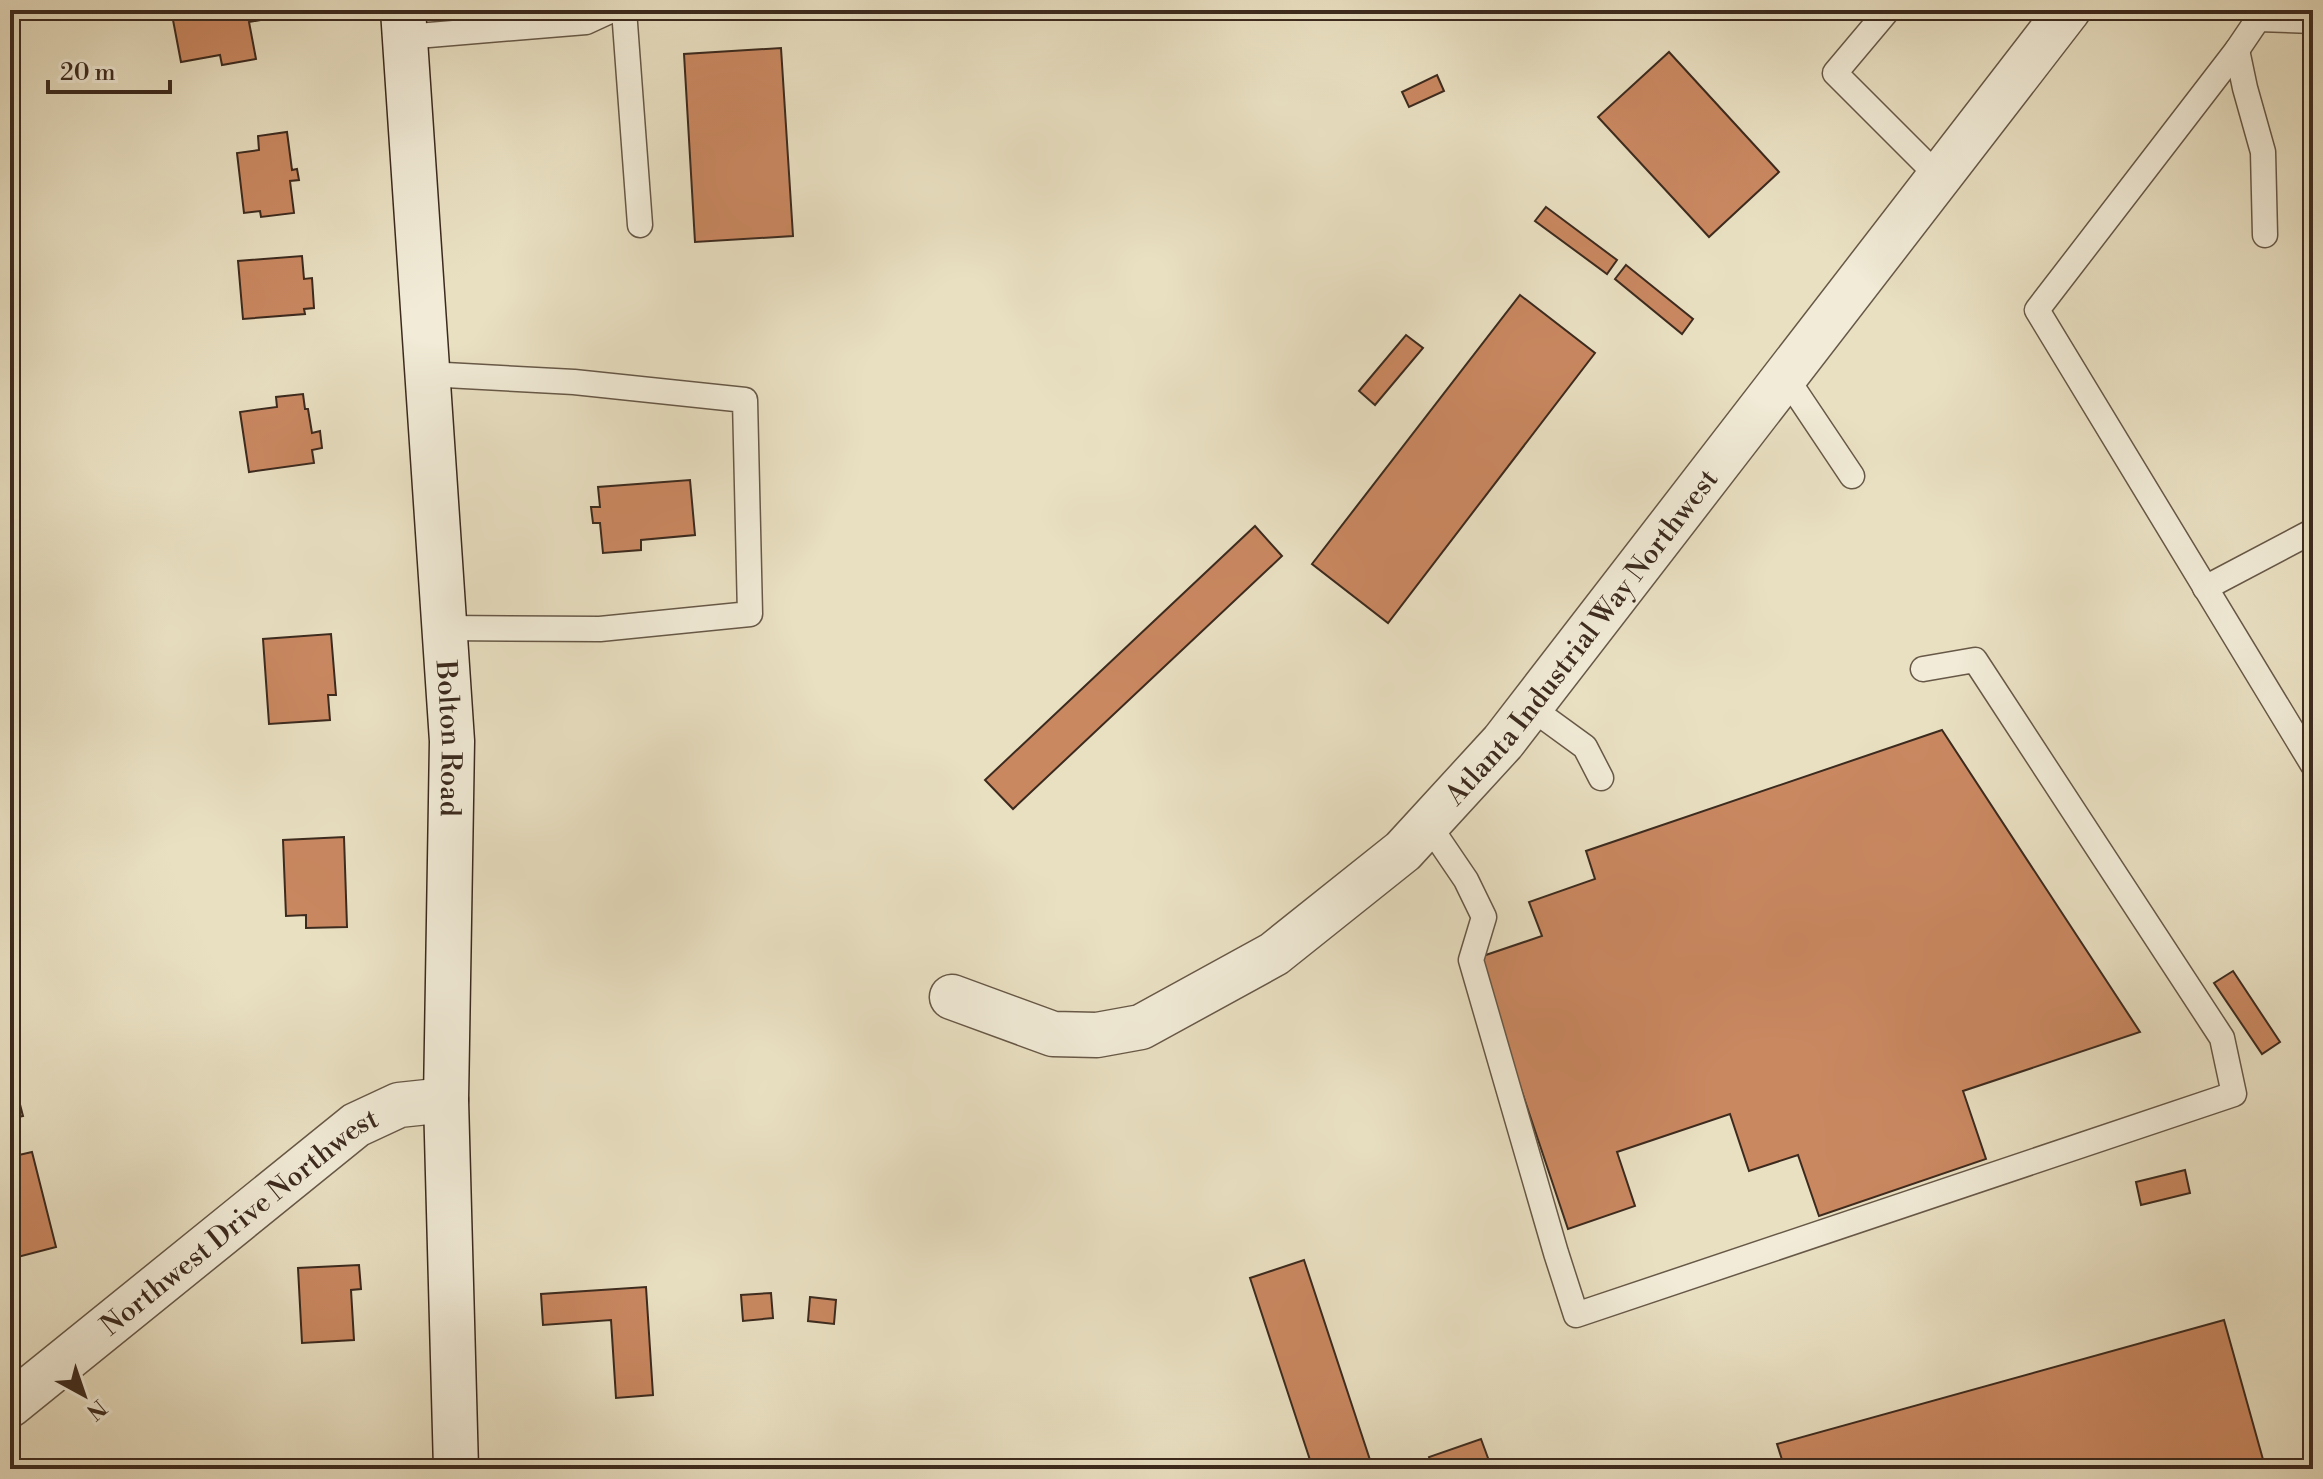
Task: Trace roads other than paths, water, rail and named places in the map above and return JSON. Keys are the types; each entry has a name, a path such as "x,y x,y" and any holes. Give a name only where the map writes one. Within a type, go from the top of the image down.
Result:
{"street":[{"name":"Atlanta Industrial Way Northwest","path":"952,997 1053,1034 1097,1035 1141,1027 1274,954 1403,851 1503,742 2068,10"},
{"name":"Bolton Road","path":"404,24 452,741 446,1100 456,1469"},
{"name":"Northwest Drive Northwest","path":"10,1405 356,1125 399,1105 446,1100"}],"lane":[{"path":"404,24 572,16 586,22 612,10"},
{"path":"624,10 640,225"},
{"path":"1888,10 1835,73 1939,177"},
{"path":"2313,21 2258,15 2237,50 2037,310 2313,765"},
{"path":"2237,50 2263,152 2265,235"},
{"path":"427,374 574,382 745,400 750,614 600,629 444,628"},
{"path":"1785,376 1852,476"},
{"path":"2205,588 2313,531"},
{"path":"1428,824 1466,880 1484,917 1471,960 1576,1315 2234,1094 2222,1038 1975,660 1923,669"},
{"path":"1530,707 1585,747 1601,778"}]}
